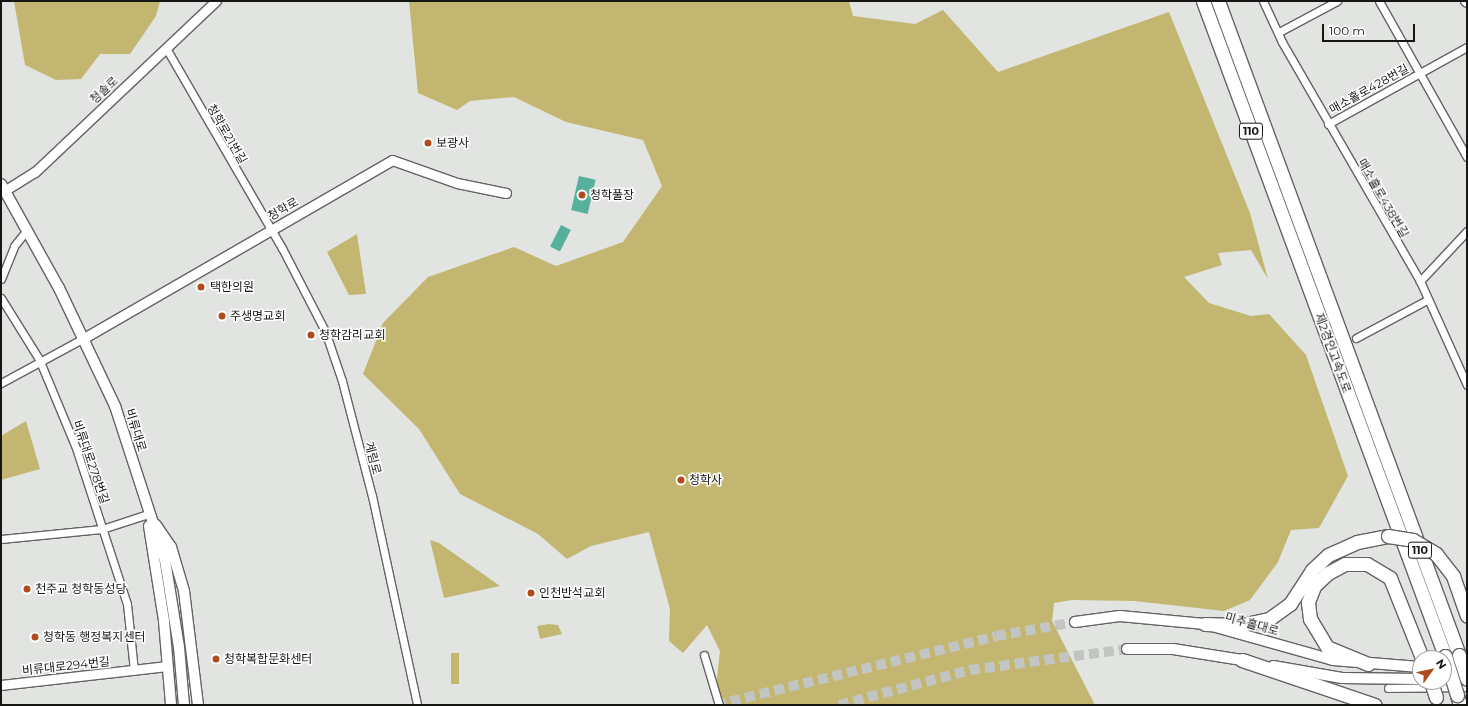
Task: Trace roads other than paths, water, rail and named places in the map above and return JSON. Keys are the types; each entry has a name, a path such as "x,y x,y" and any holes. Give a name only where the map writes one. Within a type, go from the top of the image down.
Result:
{"highway":[{"name":"제2경인고속도로","path":"1203,1 1369,449 1440,650"},
{"name":"제2경인고속도로","path":"1218,1 1382,446 1463,659 1467,679"},
{"path":"1204,624 1241,625 1269,619 1290,604 1312,570 1328,556 1357,542 1388,536 1413,540 1436,554 1453,576 1467,616"},
{"path":"1368,664 1327,647 1310,619 1308,602 1314,586 1328,573 1345,564 1367,564 1390,578 1419,650"},
{"path":"1242,660 1356,700 1372,704"},
{"name":"제2경인고속도로","path":"1452,677 1461,696"},
{"path":"1433,690 1438,701"}],"main road":[{"name":"비류대로","path":"2,188 84,338 115,406 148,514 165,560 179,647 184,705"},
{"path":"148,514 171,705"},
{"path":"148,514 172,547 184,591 198,705"},
{"name":"미추홀대로","path":"1075,622 1120,616 1204,624 1313,656 1368,664 1412,667"},
{"path":"1127,649 1173,649 1342,678 1412,679"},
{"path":"1452,660 1463,659"},
{"path":"1452,676 1467,675"}],"street":[{"name":"청솔로","path":"2,188 35,172 216,1"},
{"name":"매소홀로438번길","path":"1263,1 1328,124 1420,281 1427,300 1466,381"},
{"path":"1279,32 1337,1"},
{"path":"1379,1 1420,73"},
{"name":"매소홀로428번길","path":"1328,124 1467,47"},
{"name":"청학로21번길","path":"166,48 270,230"},
{"name":"매소홀로428번길","path":"1420,73 1467,157"},
{"name":"청학로","path":"84,338 392,160 457,183 506,193"},
{"path":"1,279 14,246 26,230"},
{"name":"계림로","path":"270,230 325,331 342,381 372,496 417,705"},
{"path":"1420,281 1467,231"},
{"name":"비류대로278번길","path":"1,298 39,360 58,402 102,529"},
{"path":"1356,338 1427,300"},
{"path":"1,383 39,360 84,338"},
{"path":"1,539 102,529 148,514"},
{"path":"102,529 127,604 134,671"},
{"path":"704,655 719,705"},
{"name":"비류대로294번길","path":"1,685 134,671 167,666"},
{"path":"1388,688 1461,696"}],"tunnel":[{"path":"716,705 996,636 1075,622"},
{"path":"839,705 970,670 1127,649"}],"place":[{"name":"보광사","path":"428,143"},
{"name":"청학풀장","path":"582,195"},
{"name":"택한의원","path":"201,287"},
{"name":"주생명교회","path":"222,316"},
{"name":"청학감리교회","path":"311,335"},
{"name":"청학사","path":"681,480"},
{"name":"천주교 청학동성당","path":"27,589"},
{"name":"인천반석교회","path":"531,593"},
{"name":"청학동 행정복지센터","path":"35,637"},
{"name":"청학복합문화센터","path":"216,659"}]}
